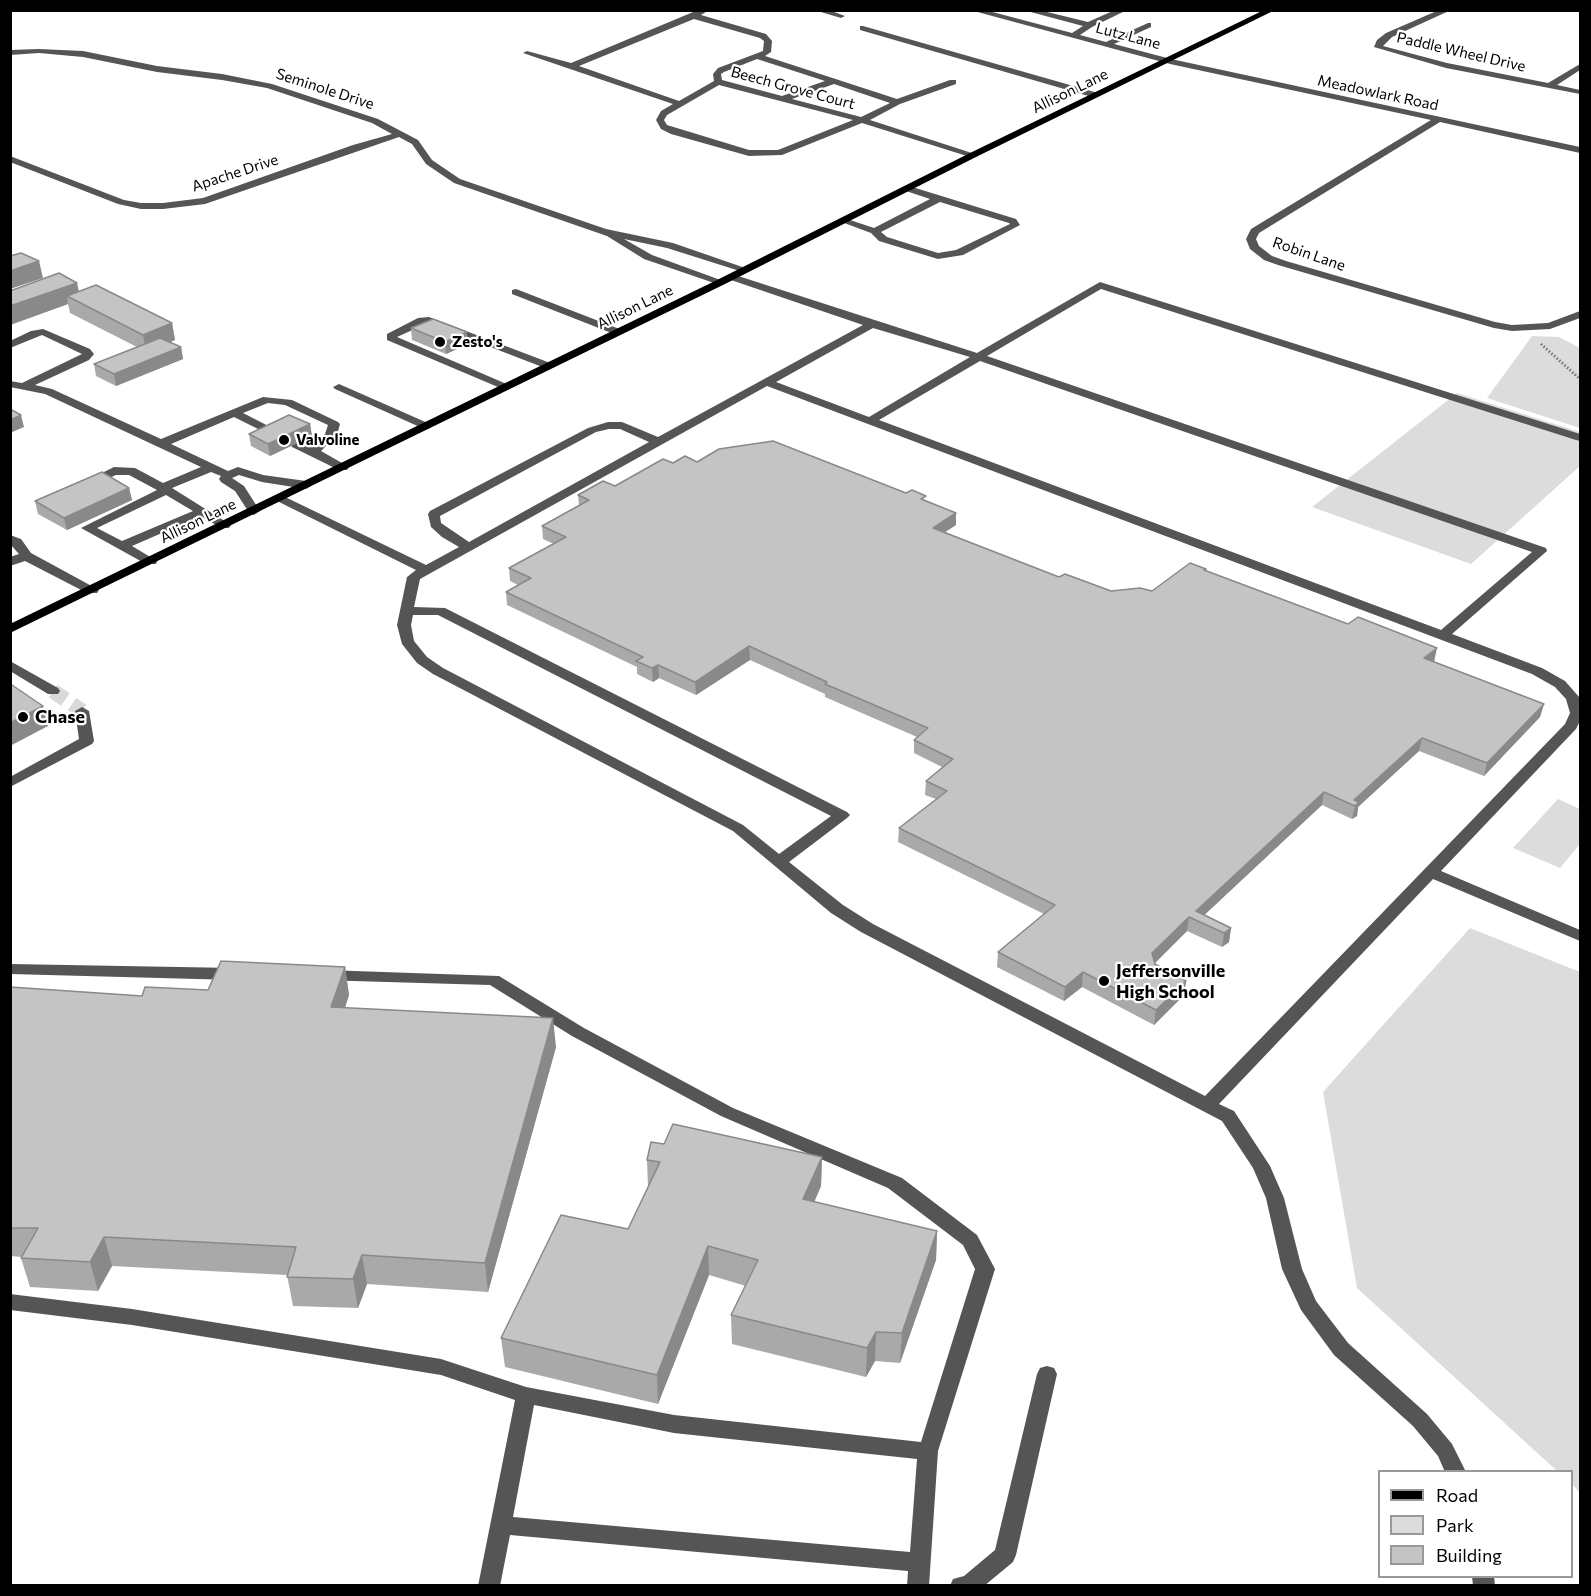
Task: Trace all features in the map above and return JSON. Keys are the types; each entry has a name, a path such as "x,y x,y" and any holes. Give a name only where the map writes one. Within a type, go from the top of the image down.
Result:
{"main road":[{"name":"Allison Lane","path":"10,629 726,280 1095,95 1170,61 1271,10"}],"street":[{"path":"571,66 705,10"},
{"path":"818,10 841,16"},
{"name":"Lutz Lane","path":"974,10 1170,61"},
{"path":"1004,18 1019,10"},
{"path":"1027,10 1089,25"},
{"path":"1075,35 1089,25 1123,10"},
{"name":"Paddle Wheel Drive","path":"1447,10 1389,35 1378,46 1446,65 1581,92"},
{"name":"Beech Grove Court","path":"694,16 763,36 769,44 767,52 760,57 735,63 721,70 717,74 718,82"},
{"path":"1108,44 1148,25"},
{"path":"864,28 1095,95"},
{"name":"Seminole Drive","path":"10,52 83,54 171,72 247,81 375,121 415,142 429,162 457,181 604,232 669,244 746,270"},
{"path":"527,53 680,104"},
{"name":"Beech Grove Court","path":"760,57 897,102"},
{"name":"Meadowlark Road","path":"1170,61 1581,150"},
{"path":"1549,86 1581,67"},
{"path":"783,99 834,81"},
{"name":"Beech Grove Court","path":"953,82 897,102 862,120 778,153 749,153 664,127 660,120 663,113 718,82 862,120 974,155"},
{"name":"Robin Lane","path":"1438,120 1255,231 1251,239 1254,247 1268,258 1282,263 1494,325 1512,328 1550,326 1581,314"},
{"name":"Apache Drive","path":"10,159 121,202 141,206 163,206 205,201 356,147 400,134"},
{"path":"844,221 875,231 883,239 938,256 949,256 1015,225 1013,221 909,189"},
{"path":"875,231 939,198"},
{"name":"Seminole Drive","path":"604,232 648,257 978,357 1541,551 1442,636"},
{"path":"870,420 1100,285 1581,438"},
{"path":"516,292 618,332"},
{"path":"506,387 392,340 391,336 422,320 429,320 549,366"},
{"path":"872,324 414,577 404,625 407,641 422,660 438,671 738,828 837,909 867,928 1228,1116 1261,1166 1275,1198 1292,1269 1308,1305 1341,1349 1420,1420 1445,1450 1455,1470"},
{"path":"10,345 35,333 43,332 86,351 88,354 23,387"},
{"path":"766,382 1537,671 1560,684 1573,698 1577,713 1571,726 1207,1105"},
{"path":"23,387 48,391 228,475"},
{"path":"339,387 426,426"},
{"path":"162,443 267,399 288,402 334,424 331,435 313,452"},
{"path":"234,413 276,434"},
{"path":"468,547 446,534 435,524 434,514 592,430 608,425 622,426 659,442"},
{"path":"296,444 343,467"},
{"path":"151,561 87,528 212,467"},
{"path":"74,490 114,471 131,471 225,525"},
{"path":"254,511 240,489 225,479 228,475 238,471 262,478 306,485"},
{"path":"279,498 426,570"},
{"path":"122,546 203,511"},
{"path":"10,539 17,542 26,556 92,590"},
{"path":"10,562 26,556"},
{"path":"407,611 440,611 842,815 780,861"},
{"path":"10,665 53,691"},
{"path":"10,783 87,741 82,711"},
{"path":"1431,872 1581,936"},
{"path":"10,969 255,974"},
{"path":"303,975 493,980 578,1032 727,1112 895,1182 969,1240 985,1269 928,1451 918,1586"},
{"path":"10,1302 132,1317 441,1368 526,1395 674,1424 928,1451"},
{"path":"961,1586 970,1584 1005,1555 1047,1374"},
{"path":"489,1586 526,1395"},
{"path":"500,1525 920,1562"}],"path":[{"path":"1540,343 1581,380"}],"green space":[{"path":"1532,336 1559,337 1580,348 1580,428 1487,398"},
{"path":"1457,393 1580,432 1580,466 1471,564 1312,507"},
{"path":"1558,799 1580,809 1580,844 1560,868 1513,848"},
{"path":"1470,928 1580,972 1580,1493 1573,1485 1573,1470 1556,1470 1357,1288 1323,1092"}],"building":[{"path":"21,253 39,261 10,271 10,256"},
{"path":"59,273 77,283 10,306 10,291"},
{"path":"96,285 172,323 143,335 67,296"},
{"path":"433,319 467,332 445,342 411,328"},
{"path":"160,338 181,347 114,374 94,364"},
{"path":"10,409 21,415 10,420"},
{"path":"289,415 310,424 268,444 249,434"},
{"path":"773,441 906,493 912,490 926,496 921,499 956,513 933,528 1059,577 1065,574 1111,591 1140,588 1152,591 1190,563 1348,624 1358,617 1437,648 1424,658 1544,704 1487,763 1422,738 1354,800 1359,802 1355,806 1324,792 1196,911 1231,928 1224,933 1189,917 1152,953 1155,964 1186,981 1156,1010 1083,972 1065,987 998,952 1055,905 899,828 947,791 926,781 953,759 914,740 928,728 825,684 827,682 749,646 695,682 658,665 652,668 636,661 643,657 506,592 531,578 509,568 566,537 542,526 589,500 578,495 603,481 615,486 663,459 673,463 685,456 697,462 719,449"},
{"path":"102,472 129,488 64,518 35,501"},
{"path":"12,685 43,706 10,723 10,686"},
{"path":"221,961 345,967 331,1007 553,1018 485,1263 362,1255 353,1279 287,1277 296,1247 104,1237 90,1262 21,1258 38,1228 10,1228 10,987 142,996 145,987 208,990"},
{"path":"673,1124 822,1157 803,1199 937,1231 902,1333 876,1332 867,1348 731,1315 758,1260 708,1246 657,1375 501,1338 561,1215 628,1229 660,1162 647,1160 651,1142 664,1144"}],"tunnel":[{"path":"53,691 82,711"}],"place":[{"name":"Zesto's","path":"440,342"},
{"name":"Valvoline","path":"284,440"},
{"name":"Chase","path":"23,717"},
{"name":"Jeffersonville High School","path":"1104,981"}]}
